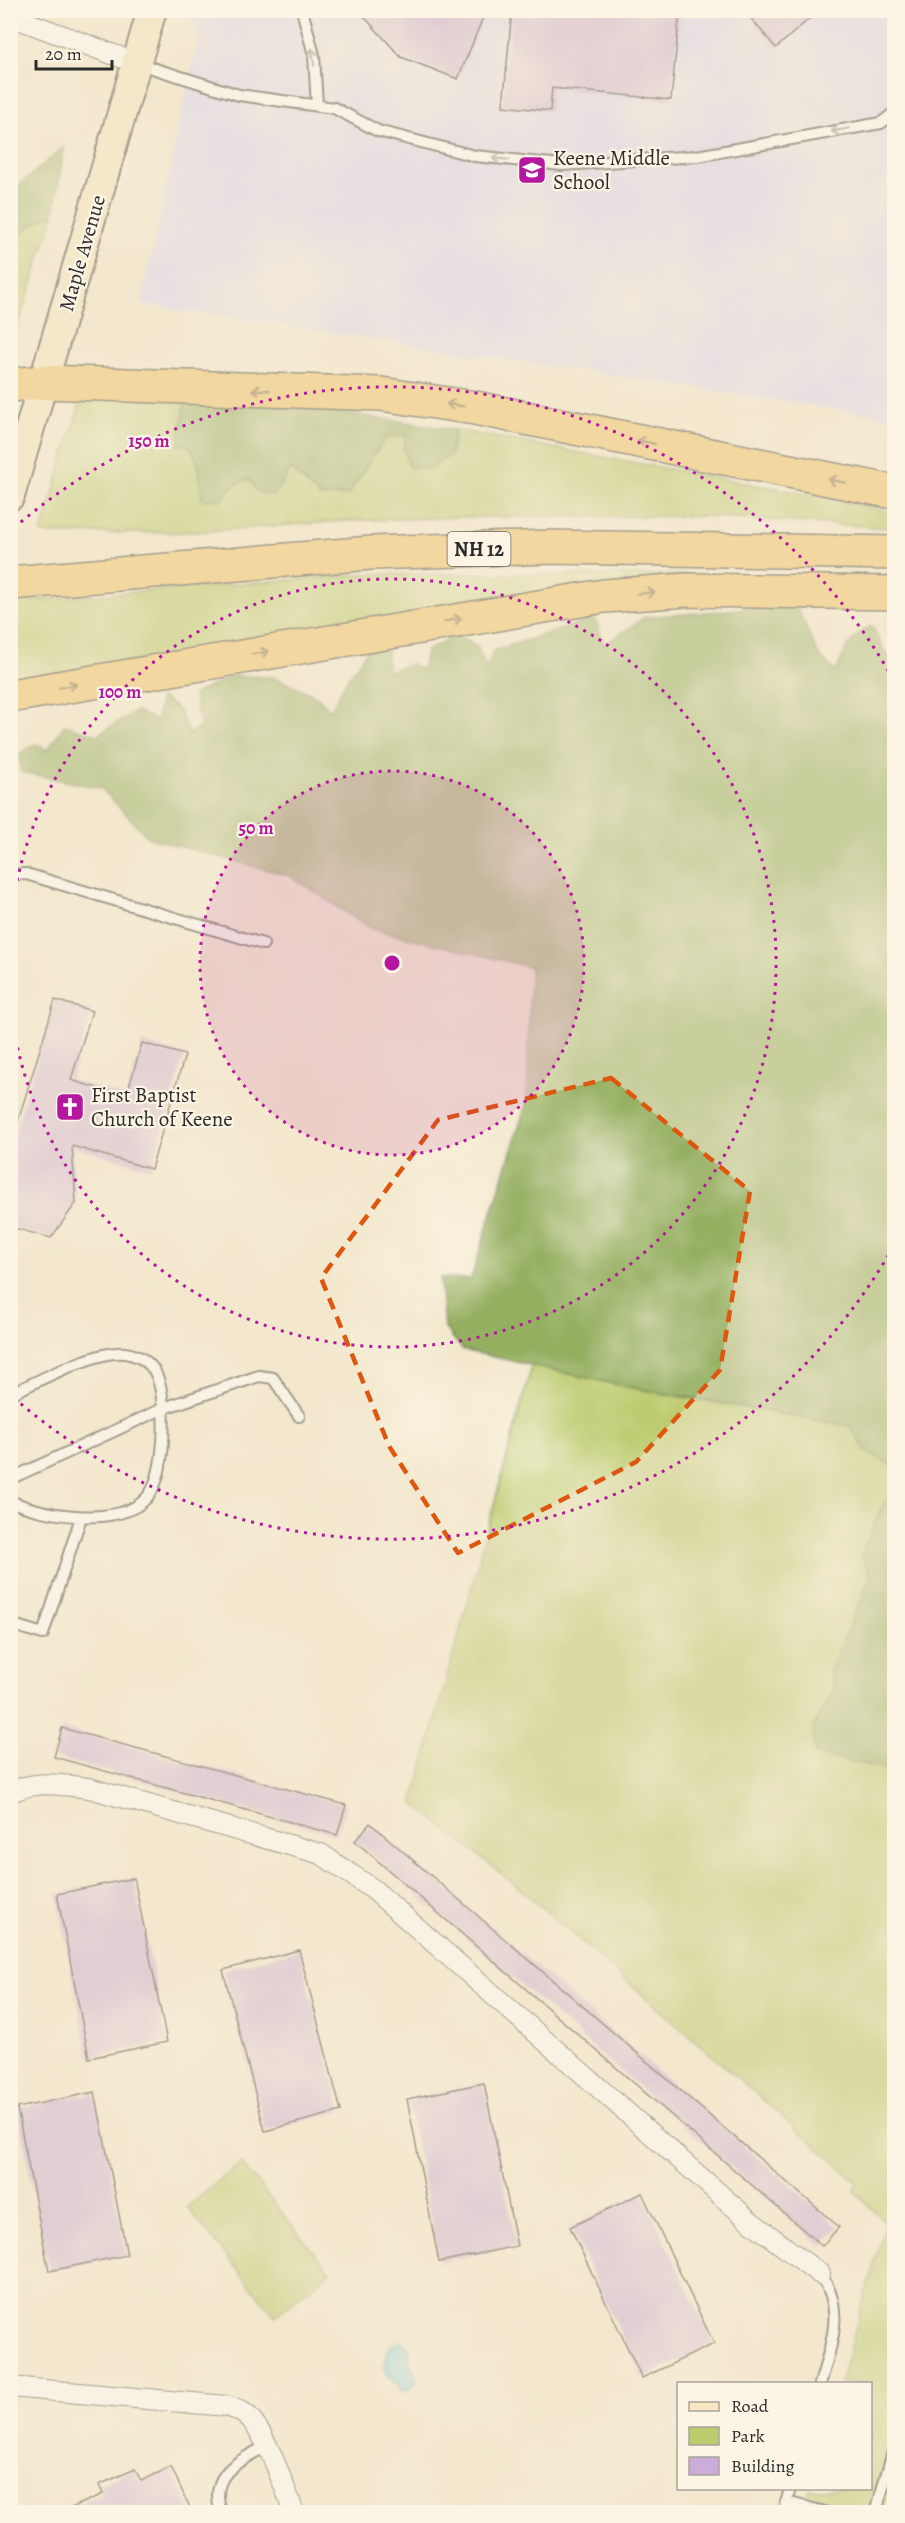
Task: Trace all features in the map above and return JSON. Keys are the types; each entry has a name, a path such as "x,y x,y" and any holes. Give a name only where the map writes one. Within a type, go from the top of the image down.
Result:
{"highway":[{"path":"10,384 44,382 381,394 475,408 894,492"},
{"name":"NH 12","path":"10,583 371,553 550,547 894,553"},
{"path":"10,696 604,596 686,590 894,593"}],"main road":[{"name":"Maple Avenue","path":"10,496 152,10"}],"street":[{"path":"10,16 136,63"},
{"path":"10,1793 23,1786 51,1784 89,1788 321,1854 374,1890 750,2222 820,2274"},
{"path":"10,2387 227,2406 245,2414 256,2426 294,2512"}],"lane":[{"path":"302,10 314,55 316,106"},
{"path":"136,63 239,95 333,108 378,131 475,156 562,165 697,156 881,123 894,113"},
{"path":"10,875 26,874 263,944"},
{"path":"10,1394 74,1365 123,1352 142,1357 155,1372 164,1408 162,1454 158,1478 151,1494 136,1506 111,1515 81,1517 23,1507 10,1501"},
{"path":"10,1479 164,1408 259,1376 273,1378 299,1416"},
{"path":"10,1624 43,1634 81,1517"},
{"path":"820,2274 830,2288 836,2308 832,2343 821,2382"},
{"path":"221,2512 217,2502 222,2476 235,2464 266,2446"},
{"path":"876,2512 894,2448"},
{"path":"789,2490 785,2507 825,2512"}],"highlighted area":[{"path":"611,1078 750,1191 720,1370 636,1462 458,1553 389,1446 321,1278 438,1120"}],"shaded area":[{"name":"Keene Middle School","path":"190,11 894,11 894,418 141,304 198,37"}],"green space":[{"path":"64,147 54,215 29,227 11,246 11,192"},
{"path":"54,215 11,347 11,246 29,227"},
{"path":"82,397 186,398 179,444 189,445 198,463 202,499 248,479 291,469 320,497 347,495 384,438 406,435 404,449 450,455 455,430 839,500 894,513 894,528 701,516 464,517 345,521 194,532 41,534"},
{"path":"186,398 321,411 455,430 450,455 430,469 409,467 404,449 406,435 385,438 348,495 320,497 291,469 274,496 258,492 248,479 230,487 222,500 202,499 198,463 189,445 179,444"},
{"path":"364,574 704,575 11,680 11,627 18,601"},
{"path":"794,601 819,656 836,672 853,639 872,626 884,651 892,658 894,653 894,1466 867,1452 850,1426 628,1387 463,1350 444,1327 440,1278 471,1279 527,1101 530,967 372,929 290,876 149,838 101,788 21,772 19,754 36,744 48,750 64,725 97,735 136,711 157,721 160,697 178,709 189,734 201,725 193,695 232,676 273,677 316,696 331,710 346,681 369,648 387,650 387,672 411,664 422,670 426,651 456,635 477,646 487,669 493,651 595,618 604,645 645,617 723,611"},
{"path":"532,1365 628,1387 850,1426 867,1452 894,1466 894,1489 880,1510 871,1577 830,1671 834,1690 813,1727 815,1754 894,1770 894,2512 803,2512 810,2490 872,2490 872,2382 840,2382 886,2222 854,2191 857,2182 529,1896 413,1803"},
{"path":"894,1489 894,1770 815,1754 813,1727 834,1690 830,1671 871,1577 861,1555 880,1510"},
{"path":"241,2163 330,2272 275,2316 187,2207"}],"water":[{"path":"401,2341 409,2348 409,2363 417,2378 414,2386 407,2391 401,2390 385,2371 389,2346"}],"building":[{"path":"358,10 486,10 458,79 401,57"},
{"path":"512,10 680,10 671,100 552,88 550,111 503,106"},
{"path":"744,10 819,10 776,48"},
{"path":"55,1000 92,1011 71,1080 126,1097 142,1043 185,1055 151,1169 72,1146 76,1203 51,1238 10,1227 10,1147"},
{"path":"62,1728 346,1805 337,1835 54,1757"},
{"path":"370,1823 839,2227 822,2246 355,1841"},
{"path":"134,1878 167,2042 89,2058 57,1894"},
{"path":"299,1950 341,2111 265,2131 223,1970"},
{"path":"484,2083 517,2246 439,2262 407,2099"},
{"path":"95,2092 127,2255 49,2271 17,2108"},
{"path":"642,2193 714,2344 642,2378 570,2227"},
{"path":"171,2467 192,2512 62,2512 103,2494 99,2485 135,2469 141,2481"}],"place":[{"name":"Keene Middle School","path":"532,170"},
{"name":"First Baptist Church of Keene","path":"70,1107"}]}
